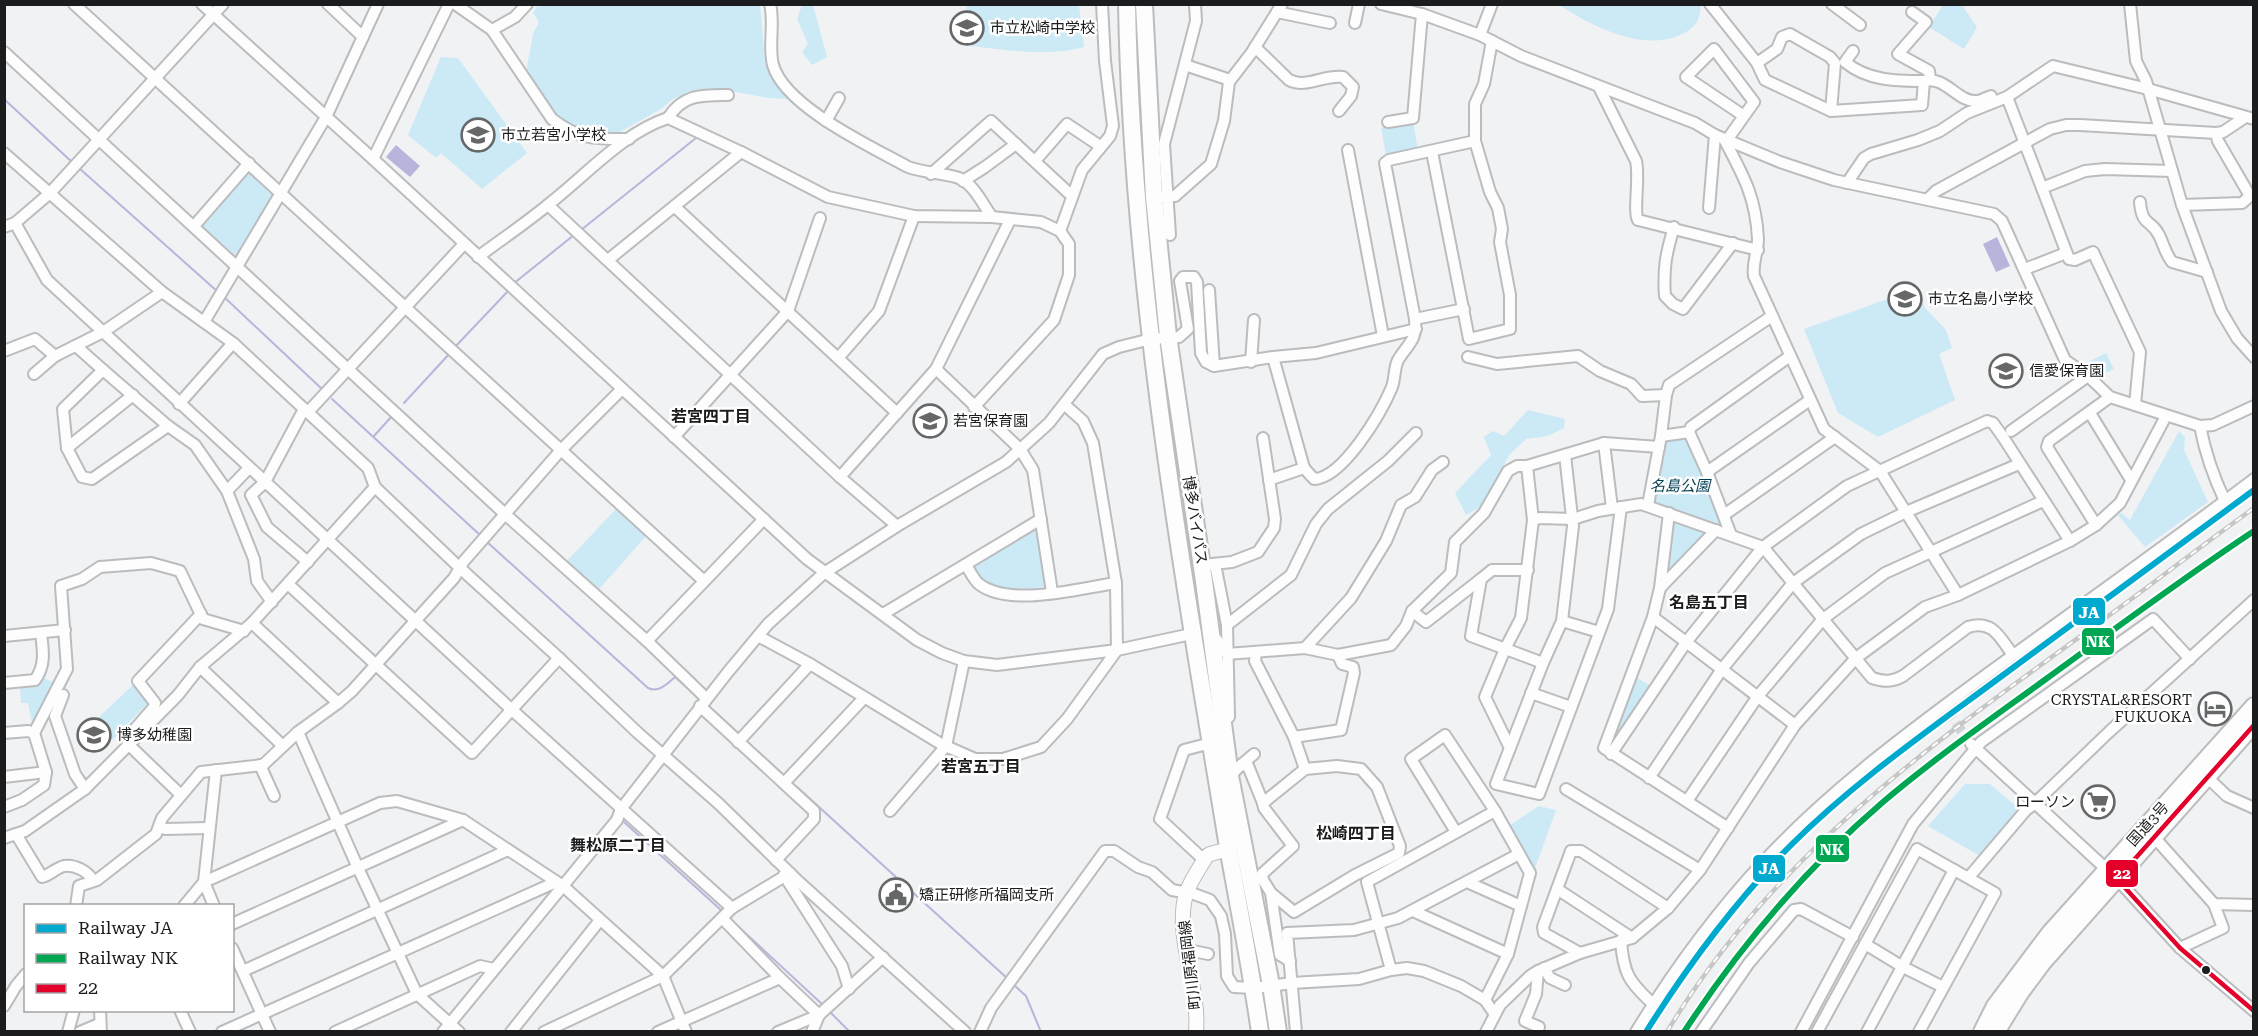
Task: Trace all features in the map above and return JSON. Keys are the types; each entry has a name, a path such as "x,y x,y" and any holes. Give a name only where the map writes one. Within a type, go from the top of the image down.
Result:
{"highway":[{"name":"博多バイパス","path":"1127,4 1130,92 1159,338 1202,631 1211,743 1260,1032"},
{"name":"博多バイパス","path":"1144,4 1149,111 1161,197 1159,338 1208,565 1202,631 1235,770 1278,1032"},
{"name":"国道3号","path":"1996,1032 2020,993 2043,962 2112,875 2253,706"},
{"name":"国道3号","path":"1982,1032 1995,1006 2028,961 2112,875 2154,837 2253,724"}],"main road":[{"path":"1204,860 1210,854 1229,849"},
{"name":"町川原福岡線","path":"1196,1032 1196,1006 1184,927 1186,893 1204,860"}],"street":[{"path":"74,4 704,581"},
{"path":"202,4 824,573 917,640 964,661 997,664 1117,650 1202,631 1227,654"},
{"path":"223,4 156,80 50,193 10,225 47,280 326,540 732,908"},
{"path":"328,4 363,37"},
{"path":"204,322 326,117 378,4"},
{"path":"373,159 449,4"},
{"path":"455,4 492,30 552,119 583,137 596,140 629,138"},
{"path":"492,30 515,17 527,4"},
{"path":"770,4 770,46 774,67 784,86 826,122 908,167 963,181 970,186 992,217"},
{"path":"1060,231 1082,170 1110,136 1113,126 1105,61 1102,4"},
{"path":"1170,235 1161,197 1164,144 1196,21 1195,4"},
{"path":"1355,23 1359,4"},
{"path":"1381,4 1422,14 1480,35 1521,56 1695,123 1722,138 1780,162 1847,183 1928,199 1999,217 2025,269 2065,360 2088,376 2110,397 2200,426 2213,425 2253,406"},
{"path":"1480,35 1492,4"},
{"path":"1710,4 1757,63 1765,80 1831,111 1922,105 1929,71 1898,54 1926,22 1912,12"},
{"path":"1832,4 1860,25"},
{"path":"2130,4 2136,61 2148,90 2182,205 2221,311 2237,338 2252,353"},
{"path":"1161,197 1175,196 1211,164 1224,121 1230,80 1255,47 1279,8 1330,23"},
{"path":"1388,122 1413,118 1422,14"},
{"path":"1757,63 1777,50 1782,37 1790,34 1830,57 1835,63 1831,111"},
{"path":"1432,152 1469,339 1510,329 1509,296 1500,242 1502,229 1498,208 1490,192 1475,141 1475,104 1484,84 1492,41"},
{"path":"1255,47 1295,83 1302,84 1327,76 1343,77 1353,87 1351,96 1340,111"},
{"path":"1709,208 1722,138 1744,116 1754,102 1714,49 1686,77 1744,116"},
{"path":"1853,51 1845,62 1864,74 1886,80 1927,80 1947,85 1968,100 1978,101 2002,91 2040,66 2048,69"},
{"path":"4,52 505,514 647,641 738,742 814,811 814,819 776,860"},
{"path":"1185,65 1230,80"},
{"path":"1847,183 1864,158 1871,154 1918,141 1940,131 1967,113 2007,96 2053,66 2249,118"},
{"path":"1599,87 1639,171 1636,217 1758,250"},
{"path":"478,257 548,205 629,138 645,127 668,118 683,100 728,95"},
{"path":"2007,96 2069,260 2075,260 2093,252 2140,352 2135,405"},
{"path":"826,122 839,98"},
{"path":"1149,111 1171,114"},
{"path":"668,118 741,152 828,197 914,216 992,217 1041,222 1060,231 1069,244 1069,274 1054,320 974,407"},
{"path":"1928,199 1936,190 2050,129 2066,125 2160,128 2216,133 2223,132 2249,118"},
{"path":"931,174 991,121 1072,196"},
{"path":"1035,161 1067,124 1100,146"},
{"path":"2182,205 2242,202 2250,196 2218,141 2216,133"},
{"path":"1722,138 1750,189 1756,214 1758,250 1753,270 1824,429 1880,471 1959,595"},
{"path":"1273,357 1304,468 1314,479 1319,479 1344,464 1372,426 1392,386 1398,361 1414,339 1415,324 1385,163 1389,160 1475,141"},
{"path":"963,181 1016,144"},
{"path":"1348,150 1383,336"},
{"path":"608,260 741,152"},
{"path":"4,153 162,292 233,343 368,468 375,487 460,568 718,803 776,860 787,874 842,966 849,989"},
{"path":"194,226 249,163"},
{"path":"2042,188 2085,171 2104,169 2172,171"},
{"path":"2140,202 2144,220 2157,232 2164,251 2172,262 2207,272"},
{"path":"548,205 840,477 897,526"},
{"path":"675,207 897,413"},
{"path":"839,357 879,310 914,216"},
{"path":"674,437 788,311 820,218"},
{"path":"840,477 936,369 1010,220"},
{"path":"1674,227 1665,258 1664,276 1665,296 1677,308 1683,309 1733,243"},
{"path":"308,562 267,527 250,495 265,482 306,410 349,368 464,244"},
{"path":"2025,269 2066,253"},
{"path":"446,1028 560,884 617,820 621,809 662,754 768,624 824,573 897,526 974,483 1006,462 1049,423 1103,354 1119,347 1159,338 1179,337 1188,329 1180,281 1183,277 1194,277 1199,298 1201,353 1206,362 1214,366 1316,353 1383,336 1464,309"},
{"path":"1209,290 1214,366"},
{"path":"34,374 55,356 102,332 162,292"},
{"path":"1648,505 1669,385 1772,316"},
{"path":"1251,362 1254,320"},
{"path":"4,351 34,339 55,356"},
{"path":"179,404 233,343"},
{"path":"76,346 168,426 195,445 227,490 254,558 257,581 272,603"},
{"path":"1227,654 1305,648 1338,655 1390,645 1406,626 1412,611 1451,573 1455,542 1484,513 1508,471 1517,466 1527,466 1604,443 1660,442 1689,432 1691,427 1790,356"},
{"path":"1468,357 1497,364 1578,357 1600,371 1630,384 1642,396 1666,395"},
{"path":"936,369 1020,449 1033,470 1052,592"},
{"path":"103,370 63,410 67,448 82,477 92,479 168,426"},
{"path":"2011,431 2088,376"},
{"path":"76,904 78,886 93,881 156,834 162,818 201,772 263,765 282,745 338,703 416,622 454,578 464,561 561,450 622,389"},
{"path":"67,448 133,395"},
{"path":"2096,525 2047,447 2049,441 2110,397"},
{"path":"1707,472 1810,400"},
{"path":"759,636 946,746 975,759 1003,759 1041,747 1067,719 1117,650 1116,583 1093,443 1083,421 1065,405"},
{"path":"2090,413 2131,480"},
{"path":"1486,1032 1500,1005 1541,970 1580,953 1627,939 1668,908 1700,870 1794,724 1856,658 1926,607 1959,595 2070,541 2096,525 2120,504 2166,416"},
{"path":"1611,754 1686,641 1763,547 1847,486 1987,421 1993,423 2003,437 2070,541"},
{"path":"2200,426 2207,456 2225,501"},
{"path":"1689,432 1731,535"},
{"path":"1227,626 1291,575 1316,524 1328,509 1388,461 1416,433"},
{"path":"1724,515 1835,437"},
{"path":"1230,730 1227,626 1208,565 1232,562 1258,552 1274,528 1263,438"},
{"path":"1481,790 1496,784 1539,794 1608,609 1617,507 1604,443"},
{"path":"1496,784 1543,663 1562,621 1573,519 1565,455"},
{"path":"1305,648 1351,598 1386,542 1401,505 1415,497 1432,470 1443,462"},
{"path":"1649,778 1722,669 1794,583 1861,534 1906,512 2019,464"},
{"path":"1510,747 1485,698 1505,649 1521,618 1533,520 1527,466"},
{"path":"227,490 249,468"},
{"path":"1269,480 1304,468"},
{"path":"1636,1032 1653,1004 1718,915 1765,859 1856,775 1908,732 1945,709 2013,655 2253,479"},
{"path":"4,838 25,831 85,789 178,695 200,668 272,603 375,487"},
{"path":"1687,801 1758,696 1823,619 1885,573 2043,501"},
{"path":"1533,520 1540,518 1573,519 1617,507 1648,505 1763,547 1872,678 1894,680 1968,627 1978,624 1993,629 2013,655"},
{"path":"1669,513 1660,588 1653,617 1604,748 1728,828"},
{"path":"647,641 764,519"},
{"path":"883,614 1041,519"},
{"path":"1660,588 1716,530"},
{"path":"4,807 22,800 44,785 46,772 34,733 67,669 61,586 82,579 100,567 151,563 180,571 203,620 248,627 338,703"},
{"path":"966,565 977,583 991,591 1013,596 1116,583"},
{"path":"1412,611 1426,622 1492,570 1528,570"},
{"path":"1481,579 1471,636 1543,663"},
{"path":"288,584 472,753 560,658"},
{"path":"1969,877 2026,810 2253,600"},
{"path":"181,795 129,745 127,738 155,703 138,681 201,614"},
{"path":"1653,617 1794,724"},
{"path":"1801,1032 1913,824 1973,746 2153,620 2190,659"},
{"path":"1562,621 1599,632"},
{"path":"4,636 65,630"},
{"path":"4,682 34,680 40,674 44,656 42,633"},
{"path":"1256,652 1255,661 1294,737 1305,769"},
{"path":"1294,737 1341,730 1354,673 1353,667 1342,664 1338,655"},
{"path":"890,811 946,746 964,661"},
{"path":"738,742 810,664"},
{"path":"200,668 282,745"},
{"path":"1531,693 1571,707"},
{"path":"63,695 55,716 75,774 85,789"},
{"path":"784,783 864,698"},
{"path":"4,733 28,731 34,733"},
{"path":"298,732 417,994 446,1028 459,1032"},
{"path":"1456,832 1411,759 1445,735 1495,811 1530,873 1508,954 1485,1000"},
{"path":"1204,860 1160,819 1184,750 1211,743"},
{"path":"1973,746 2112,875 2180,948 2253,1011"},
{"path":"1235,770 1254,754"},
{"path":"260,765 274,796"},
{"path":"1235,770 1248,766 1264,808 1293,846 1262,874 1271,893 1294,912 1354,875 1399,853 1400,846 1377,787 1361,769 1337,766 1305,769 1263,803"},
{"path":"213,904 204,882 216,770"},
{"path":"4,777 46,772"},
{"path":"2207,777 2227,796 2253,808"},
{"path":"1566,789 1700,870"},
{"path":"186,904 204,882 380,803 397,801 463,820 560,884 663,976 684,1026"},
{"path":"1391,970 1367,882 1495,811"},
{"path":"234,923 463,820"},
{"path":"165,829 209,828"},
{"path":"16,834 42,877 63,866 72,866 92,877 93,881"},
{"path":"2154,837 2214,904 2223,928 2180,948"},
{"path":"1817,1032 1917,849 1995,893 1919,1032"},
{"path":"243,971 508,850"},
{"path":"980,1032 991,1008 1105,851 1114,851 1138,867 1161,878 1172,890 1210,900 1221,916 1225,934 1227,976 1234,987 1254,988 1359,978 1407,968 1424,970 1461,986 1485,1000 1494,1013"},
{"path":"1580,953 1544,933 1543,927 1571,851 1581,851 1668,908"},
{"path":"1296,1032 1287,933 1354,930 1378,923 1413,911 1518,854"},
{"path":"1867,1032 1954,870"},
{"path":"544,1032 663,976 732,908 787,874"},
{"path":"787,874 965,1032"},
{"path":"1467,882 1521,906"},
{"path":"222,1032 560,884"},
{"path":"1557,890 1627,939"},
{"path":"1271,893 1280,955 1290,962"},
{"path":"2214,904 2253,905"},
{"path":"1701,1032 1749,963 1794,910 1801,909 1853,937"},
{"path":"1413,911 1508,954"},
{"path":"722,918 819,1015"},
{"path":"511,1032 600,920"},
{"path":"1627,939 1622,959 1626,974 1634,987 1653,1004"},
{"path":"1865,944 1942,987"},
{"path":"1188,950 1208,954"},
{"path":"234,952 270,1032"},
{"path":"778,1032 796,1028 819,1015 883,957"},
{"path":"335,1032 480,966 494,969"},
{"path":"1541,970 1550,978 1565,985"},
{"path":"1539,1027 1525,1021 1536,994 1541,970"},
{"path":"4,1006 24,976"},
{"path":"658,1032 684,1026 780,978"},
{"path":"68,1032 74,1012"},
{"path":"80,1032 100,1028 100,1012"},
{"path":"180,1012 190,1032"},
{"path":"812,1032 819,1015"}],"green space":[{"path":"538,5 760,5 765,61 789,99 768,98 726,90 689,92 673,99 661,109 618,133 599,134 578,129 562,120 528,77 527,66 533,34 539,22 533,13"},
{"path":"802,5 813,5 827,57 812,65 802,52 808,44 797,19"},
{"path":"966,5 1079,5 1084,47 1042,52 971,46"},
{"path":"1559,5 1700,5 1697,21 1690,30 1670,38 1654,41 1637,39 1604,29"},
{"path":"1943,5 1962,5 1977,27 1964,49 1929,27"},
{"path":"441,57 458,58 527,153 482,189 441,153 436,158 408,135"},
{"path":"1413,123 1418,150 1386,155 1381,128"},
{"path":"249,171 274,195 236,256 200,224"},
{"path":"1918,288 1925,308 1946,330 1952,348 1939,354 1955,400 1878,437 1838,413 1804,329"},
{"path":"2106,353 2114,369 2096,378 2082,365"},
{"path":"1528,410 1565,419 1564,428 1548,436 1526,439 1509,455 1484,505 1466,515 1455,493 1491,455 1484,437 1493,431 1504,436"},
{"path":"2179,431 2185,437 2184,450 2208,502 2145,547 2118,515 2121,513 2130,520"},
{"name":"名島公園","path":"1689,439 1722,526 1656,505 1653,501 1665,442"},
{"path":"616,509 647,535 599,589 567,561"},
{"path":"1674,519 1706,531 1706,534 1664,579 1670,522"},
{"path":"1035,526 1039,528 1047,586 1014,593 988,585 977,576 972,565"},
{"path":"1634,676 1651,686 1614,744 1609,743"},
{"path":"41,677 56,683 32,723 28,703 21,703 20,687"},
{"path":"134,684 147,704 112,740 107,736 98,718"},
{"path":"1965,784 1990,784 2019,811 1980,856 1928,826"},
{"path":"1539,806 1556,810 1534,871 1510,825"}],"shaded area":[{"path":"396,145 420,166 410,177 386,157"},
{"path":"1997,237 2010,266 1996,272 1983,244"}],"waterway":[{"path":"4,99 73,163"},
{"path":"581,230 696,138"},
{"path":"79,168 218,292"},
{"path":"513,284 574,235"},
{"path":"454,348 510,289"},
{"path":"223,296 323,390"},
{"path":"404,403 451,352"},
{"path":"332,399 480,535"},
{"path":"374,436 392,416"},
{"path":"486,541 648,688 659,689 675,677 692,692"},
{"path":"713,710 739,734"},
{"path":"747,742 785,776"},
{"path":"797,787 1008,979"},
{"path":"624,822 722,911"},
{"path":"728,917 823,1005"},
{"path":"1014,985 1026,996 1041,1032"},
{"path":"829,1011 850,1032"}],"tunnel":[{"path":"1947,711 1971,744"}],"railway":[{"path":"1667,1032 1708,970 1753,913 1802,860 1855,811 1967,719 2254,508"}],"rail line":[{"name":"JA","path":"1646,1032 1678,983 1731,912 1790,846 1837,802 1913,742 2254,490"},
{"name":"NK","path":"1684,1032 1728,969 1775,910 1827,854 1883,802 1984,724 2175,585 2254,531"}],"transit line":[{"name":"22","path":"2254,725 2117,879 2180,948 2254,1011"}],"place":[{"name":"市立松崎中学校","path":"967,28"},
{"name":"市立若宮小学校","path":"478,135"},
{"name":"市立名島小学校","path":"1905,299"},
{"name":"信愛保育園","path":"2006,371"},
{"name":"若宮保育園","path":"930,421"},
{"name":"CRYSTAL&RESORT FUKUOKA","path":"2215,709"},
{"name":"博多幼稚園","path":"94,735"},
{"name":"ローソン","path":"2098,802"},
{"name":"矯正研修所福岡支所","path":"896,895"}],"district":[{"name":"若宮四丁目","path":"711,416"},
{"name":"名島五丁目","path":"1709,602"},
{"name":"若宮五丁目","path":"981,766"},
{"name":"松崎四丁目","path":"1356,833"},
{"name":"舞松原二丁目","path":"618,845"}]}
